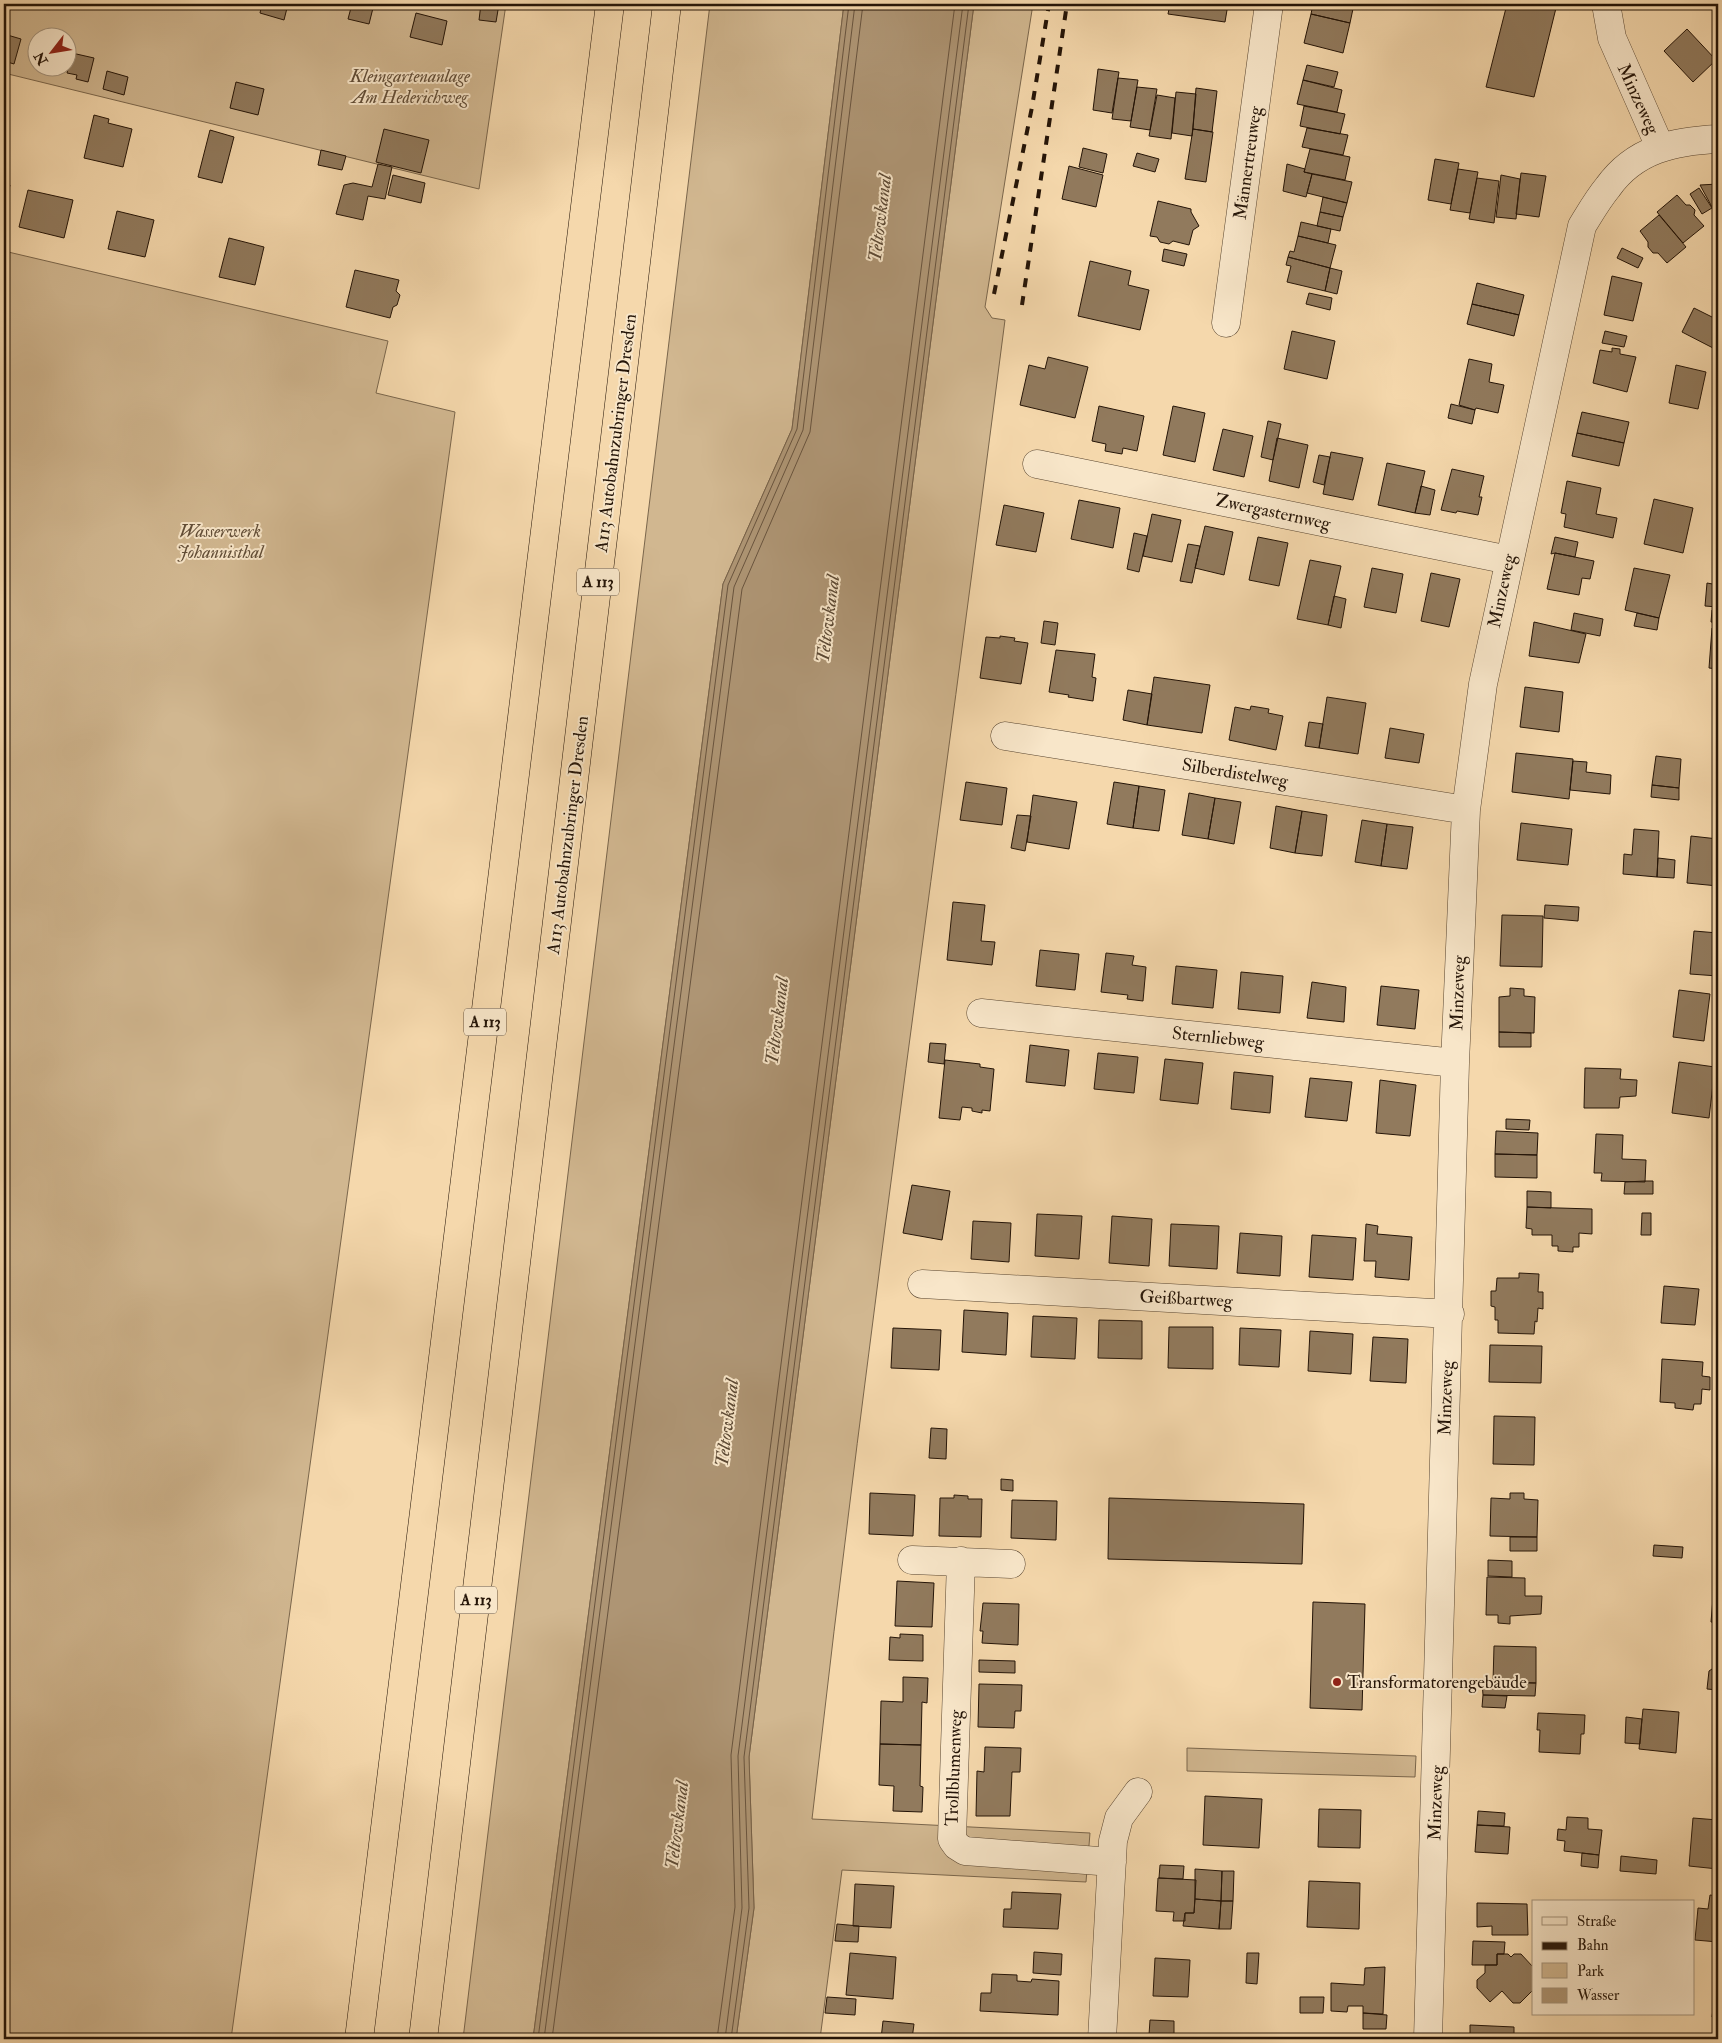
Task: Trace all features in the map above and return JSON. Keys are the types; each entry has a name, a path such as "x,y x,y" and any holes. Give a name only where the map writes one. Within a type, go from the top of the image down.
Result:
{"highway":[{"name":"A 113","path":"359,2039 610,4"},
{"name":"A113 Autobahnzubringer Dresden","path":"424,2039 667,4"}],"street":[{"name":"Männertreuweg","path":"1226,323 1269,4"},
{"name":"Minzeweg","path":"1428,2039 1450,1314 1455,1062 1466,810 1483,684 1508,560 1582,226 1608,185 1622,171 1660,147 1612,38 1606,4"},
{"path":"1660,147 1687,141 1718,139"},
{"name":"Zwergasternweg","path":"1036,464 1508,560"},
{"name":"Silberdistelweg","path":"1004,736 1466,810"},
{"name":"Sternliebweg","path":"981,1013 1455,1062"},
{"name":"Geißbartweg","path":"922,1284 1450,1314"},
{"path":"912,1560 1011,1564"},
{"name":"Trollblumenweg","path":"961,1561 952,1839 957,1846 966,1851 1112,1862"},
{"path":"1102,2039 1113,1841 1119,1818 1138,1792"}],"green space":[{"name":"Kleingartenanlage Am Hederichweg","path":"4,4 506,4 479,189 4,73"},
{"path":"710,4 844,4 792,429 723,584 533,2039 463,2039"},
{"path":"974,4 1033,4 985,307 992,318 1005,320 881,1256 812,1819 1090,1833 1086,1882 842,1870 820,2039 736,2039 754,1908 749,1757"},
{"name":"Wasserwerk Johannisthal","path":"4,251 388,341 376,393 455,412 231,2039 4,2039"},
{"path":"1187,1748 1416,1756 1415,1777 1187,1771"}],"water":[{"name":"Teltowkanal","path":"844,4 974,4 749,1757 754,1908 736,2039 533,2039 723,584 792,429"}],"building":[{"path":"262,4 288,4 284,20 260,13"},
{"path":"352,4 373,8 369,24 348,19"},
{"path":"481,4 499,4 496,22 479,20"},
{"path":"1170,4 1228,4 1225,22 1168,14"},
{"path":"1313,4 1354,4 1350,23 1311,14"},
{"path":"1507,4 1557,4 1534,97 1486,87"},
{"path":"416,13 447,21 442,45 410,37"},
{"path":"1311,14 1350,23 1343,53 1304,43"},
{"path":"1687,29 1716,60 1693,82 1664,51"},
{"path":"4,34 21,39 14,64 4,61"},
{"path":"78,54 94,58 88,82 76,79 78,78"},
{"path":"1307,65 1338,72 1334,87 1303,80"},
{"path":"1098,69 1119,72 1112,113 1093,110"},
{"path":"107,71 128,77 124,95 103,89"},
{"path":"1118,78 1138,80 1131,121 1112,119"},
{"path":"1303,80 1342,90 1337,112 1297,104"},
{"path":"236,82 264,89 258,115 230,108"},
{"path":"1137,87 1157,89 1150,130 1130,127"},
{"path":"1196,88 1217,91 1212,132 1193,129"},
{"path":"1176,92 1196,94 1192,136 1172,133"},
{"path":"1157,95 1175,98 1171,139 1149,136"},
{"path":"1304,106 1345,114 1340,134 1300,126"},
{"path":"94,115 109,119 108,123 132,129 123,167 84,158"},
{"path":"1307,128 1348,135 1343,155 1302,147"},
{"path":"384,129 429,140 421,173 376,162"},
{"path":"1193,129 1213,132 1206,182 1185,179"},
{"path":"210,130 234,137 222,183 198,177"},
{"path":"1083,148 1107,154 1103,173 1079,167"},
{"path":"1310,149 1350,157 1345,180 1304,172"},
{"path":"321,150 346,156 342,170 318,165"},
{"path":"1137,153 1159,159 1155,172 1133,166"},
{"path":"1435,159 1459,163 1451,204 1428,200"},
{"path":"378,164 392,167 385,199 368,196 363,220 336,214 344,185 353,183 372,187"},
{"path":"1287,164 1305,169 1304,172 1312,174 1306,197 1283,191"},
{"path":"1069,166 1103,175 1096,207 1062,199"},
{"path":"1458,169 1478,172 1470,213 1450,210"},
{"path":"1521,173 1546,176 1539,217 1516,214"},
{"path":"1312,174 1352,182 1347,203 1307,193"},
{"path":"393,175 425,183 421,203 388,195"},
{"path":"1501,175 1520,179 1516,219 1496,217"},
{"path":"1477,178 1499,181 1494,223 1469,219"},
{"path":"4,184 10,185 4,209"},
{"path":"1718,184 1718,207 1712,207 1700,185"},
{"path":"1699,188 1712,208 1702,214 1690,194"},
{"path":"28,190 73,200 64,238 19,227"},
{"path":"1677,195 1686,205 1690,205 1695,210 1694,215 1704,226 1683,243 1657,212"},
{"path":"1323,197 1347,203 1343,217 1320,212"},
{"path":"1158,201 1191,209 1199,226 1193,230 1189,245 1173,241 1169,244 1160,242 1157,237 1150,236"},
{"path":"117,211 154,220 145,257 108,249"},
{"path":"1320,212 1343,217 1340,231 1317,226"},
{"path":"1659,215 1686,247 1667,263 1658,253 1653,253 1640,231"},
{"path":"1301,222 1331,229 1328,243 1298,236"},
{"path":"1298,236 1336,245 1330,268 1288,257 1290,251 1294,252"},
{"path":"229,238 264,247 255,285 219,277"},
{"path":"1622,248 1643,258 1638,268 1617,258"},
{"path":"1164,249 1187,254 1184,266 1162,261"},
{"path":"1288,257 1330,268 1325,291 1287,282 1291,266 1286,265"},
{"path":"1090,261 1131,271 1128,285 1149,290 1140,330 1078,316"},
{"path":"1330,268 1342,271 1337,294 1325,291"},
{"path":"355,270 399,280 396,291 400,295 397,305 393,307 390,318 346,307"},
{"path":"1612,276 1642,283 1633,321 1604,315"},
{"path":"1477,283 1524,295 1519,315 1472,304"},
{"path":"1309,293 1332,298 1330,310 1306,304"},
{"path":"1472,304 1519,315 1514,336 1467,324"},
{"path":"1694,308 1718,320 1718,336 1713,348 1682,332"},
{"path":"1292,331 1335,341 1327,379 1284,369"},
{"path":"1605,331 1627,336 1624,347 1602,343"},
{"path":"1612,348 1620,349 1620,354 1636,357 1627,392 1593,383 1600,350 1612,352"},
{"path":"1048,357 1088,367 1075,418 1020,405 1029,365 1045,369"},
{"path":"1469,359 1492,364 1489,382 1504,385 1498,413 1476,408 1475,410 1459,405"},
{"path":"1676,365 1706,372 1698,409 1669,403"},
{"path":"1451,404 1475,410 1472,424 1448,418"},
{"path":"1099,406 1144,416 1137,451 1123,448 1122,454 1105,451 1106,444 1092,441"},
{"path":"1173,406 1205,413 1195,462 1163,455"},
{"path":"1582,412 1629,422 1624,443 1577,433"},
{"path":"1268,421 1281,424 1273,460 1261,457"},
{"path":"1223,429 1253,436 1244,477 1213,470"},
{"path":"1577,433 1624,443 1619,466 1572,456"},
{"path":"1277,438 1308,445 1299,488 1269,481"},
{"path":"1331,452 1363,458 1353,500 1323,494"},
{"path":"1319,455 1330,457 1324,485 1313,482"},
{"path":"1387,463 1425,471 1415,513 1378,505"},
{"path":"1452,469 1484,476 1479,497 1482,497 1478,515 1441,510"},
{"path":"1567,481 1601,488 1596,514 1617,518 1613,538 1564,527 1566,514 1561,513"},
{"path":"1421,486 1435,490 1430,515 1415,513"},
{"path":"1654,499 1693,508 1683,553 1644,544"},
{"path":"1079,500 1120,508 1113,548 1071,539"},
{"path":"1004,505 1044,513 1036,552 996,545"},
{"path":"1152,514 1181,520 1172,562 1143,556"},
{"path":"1205,526 1233,532 1224,575 1195,568"},
{"path":"1134,533 1147,536 1139,572 1127,569"},
{"path":"1258,537 1288,543 1279,586 1249,580"},
{"path":"1555,537 1578,542 1575,557 1551,554"},
{"path":"1188,544 1200,546 1192,583 1180,581"},
{"path":"1555,553 1594,561 1590,579 1582,578 1579,595 1547,589"},
{"path":"1310,560 1341,566 1328,625 1297,619"},
{"path":"1372,568 1403,574 1396,613 1364,607"},
{"path":"1634,568 1670,575 1659,618 1625,610"},
{"path":"1431,573 1460,579 1449,627 1421,621"},
{"path":"1707,583 1718,585 1718,607 1705,606"},
{"path":"1334,596 1346,599 1341,628 1328,625"},
{"path":"1712,610 1718,611 1718,623 1711,622"},
{"path":"1574,613 1603,619 1600,636 1571,630"},
{"path":"1637,613 1659,618 1657,630 1634,626"},
{"path":"1044,621 1058,623 1055,645 1041,643"},
{"path":"1534,622 1586,634 1579,663 1529,656"},
{"path":"1712,628 1718,629 1718,669 1709,668"},
{"path":"1000,636 1015,638 1014,641 1028,643 1021,684 980,678 986,637 1000,638"},
{"path":"1056,650 1095,654 1092,677 1096,678 1093,701 1049,692"},
{"path":"1154,677 1210,685 1202,733 1147,725"},
{"path":"1525,687 1563,692 1559,732 1520,727"},
{"path":"1128,690 1152,694 1147,725 1123,720"},
{"path":"1327,697 1366,703 1358,754 1319,748"},
{"path":"1251,706 1269,709 1268,713 1283,716 1276,750 1229,740 1235,707 1250,710"},
{"path":"1309,722 1323,724 1319,748 1305,746"},
{"path":"1390,728 1424,734 1419,763 1385,758"},
{"path":"1516,753 1573,759 1569,799 1512,792"},
{"path":"1656,756 1681,759 1679,788 1652,785"},
{"path":"1573,761 1587,762 1586,772 1611,775 1610,794 1570,790"},
{"path":"966,782 1007,788 1002,825 960,820"},
{"path":"1114,782 1139,786 1133,828 1107,824"},
{"path":"1652,785 1679,788 1679,800 1651,797"},
{"path":"1139,786 1165,790 1159,831 1133,828"},
{"path":"1189,793 1215,798 1208,839 1182,835"},
{"path":"1033,795 1077,802 1069,849 1027,842"},
{"path":"1215,798 1241,802 1234,844 1208,839"},
{"path":"1276,806 1302,811 1295,853 1270,848"},
{"path":"1302,811 1327,815 1322,856 1295,853"},
{"path":"1017,815 1031,816 1025,851 1011,848"},
{"path":"1362,820 1387,824 1381,866 1355,862"},
{"path":"1521,823 1572,829 1568,865 1517,860"},
{"path":"1387,824 1413,827 1407,869 1381,866"},
{"path":"1634,829 1659,831 1657,877 1623,874 1624,854 1632,855"},
{"path":"1691,836 1718,839 1718,886 1687,883"},
{"path":"1658,858 1675,860 1674,878 1657,877"},
{"path":"953,902 985,905 981,941 995,942 992,965 947,960"},
{"path":"1545,905 1579,907 1578,921 1544,918"},
{"path":"1502,915 1543,916 1542,967 1500,966"},
{"path":"1694,931 1718,933 1718,976 1690,974"},
{"path":"1040,950 1079,954 1075,990 1036,986"},
{"path":"1106,953 1134,956 1132,965 1146,967 1143,1001 1127,999 1128,995 1101,992"},
{"path":"1176,966 1217,970 1213,1008 1172,1004"},
{"path":"1241,972 1283,976 1280,1013 1238,1009"},
{"path":"1312,982 1346,987 1344,1022 1307,1018"},
{"path":"1381,986 1419,990 1415,1029 1377,1025"},
{"path":"1510,988 1524,989 1524,996 1535,997 1534,1033 1499,1032 1499,997 1510,996"},
{"path":"1679,990 1710,994 1704,1041 1673,1037"},
{"path":"1499,1032 1531,1033 1531,1047 1499,1047"},
{"path":"930,1043 946,1044 944,1064 928,1062"},
{"path":"1030,1045 1069,1050 1065,1086 1026,1082"},
{"path":"1098,1053 1138,1057 1134,1093 1094,1089"},
{"path":"1165,1059 1203,1063 1198,1104 1160,1100"},
{"path":"945,1060 980,1064 980,1067 994,1069 990,1111 982,1110 982,1113 972,1111 972,1108 962,1107 960,1120 939,1118"},
{"path":"1679,1062 1715,1067 1709,1118 1672,1113"},
{"path":"1585,1068 1621,1069 1620,1079 1637,1080 1636,1096 1620,1097 1619,1108 1584,1108"},
{"path":"1234,1072 1273,1076 1270,1113 1231,1109"},
{"path":"1310,1078 1352,1082 1347,1121 1305,1117"},
{"path":"1380,1080 1416,1085 1410,1136 1376,1133"},
{"path":"1506,1119 1530,1120 1529,1130 1506,1129"},
{"path":"1496,1131 1538,1133 1537,1155 1495,1154"},
{"path":"1596,1134 1623,1135 1622,1159 1646,1160 1645,1182 1601,1181 1602,1173 1594,1173"},
{"path":"1495,1154 1537,1155 1537,1178 1495,1177"},
{"path":"1653,1181 1653,1194 1624,1194 1625,1182"},
{"path":"912,1185 950,1191 942,1240 903,1233"},
{"path":"1527,1191 1551,1192 1551,1208 1527,1207"},
{"path":"1527,1207 1592,1209 1592,1234 1579,1233 1579,1247 1573,1247 1573,1252 1558,1251 1558,1246 1552,1246 1552,1235 1532,1235 1532,1229 1526,1228"},
{"path":"1642,1213 1651,1213 1651,1235 1641,1235"},
{"path":"1037,1214 1082,1216 1079,1259 1035,1256"},
{"path":"1112,1216 1152,1219 1149,1266 1109,1263"},
{"path":"973,1221 1011,1223 1009,1262 971,1259"},
{"path":"1171,1224 1219,1226 1217,1269 1169,1266"},
{"path":"1366,1224 1378,1226 1377,1234 1412,1237 1409,1280 1375,1277 1376,1261 1364,1261"},
{"path":"1240,1233 1282,1236 1280,1276 1237,1273"},
{"path":"1312,1235 1356,1238 1353,1280 1309,1277"},
{"path":"1519,1273 1539,1274 1538,1292 1543,1292 1543,1309 1538,1308 1534,1334 1498,1333 1495,1307 1491,1306 1491,1291 1496,1291 1497,1278 1519,1278"},
{"path":"1664,1286 1699,1289 1695,1325 1661,1323"},
{"path":"964,1310 1008,1313 1006,1355 962,1352"},
{"path":"1033,1316 1077,1318 1075,1359 1031,1357"},
{"path":"1099,1320 1142,1321 1142,1359 1098,1358"},
{"path":"1169,1327 1213,1327 1213,1369 1168,1368"},
{"path":"893,1328 941,1330 939,1370 891,1368"},
{"path":"1240,1328 1281,1330 1279,1367 1239,1365"},
{"path":"1310,1331 1353,1334 1351,1374 1308,1371"},
{"path":"1373,1337 1408,1339 1406,1383 1370,1381"},
{"path":"1490,1345 1542,1346 1541,1383 1489,1382"},
{"path":"1662,1359 1703,1362 1702,1376 1710,1377 1710,1390 1702,1389 1701,1404 1694,1404 1693,1410 1675,1408 1675,1403 1660,1402"},
{"path":"1494,1416 1535,1417 1534,1465 1493,1464"},
{"path":"931,1428 947,1429 946,1459 929,1458"},
{"path":"1001,1479 1013,1480 1013,1491 1001,1490"},
{"path":"870,1493 915,1495 913,1536 869,1534"},
{"path":"1510,1493 1524,1493 1524,1499 1538,1500 1537,1537 1490,1536 1491,1498 1510,1499"},
{"path":"954,1495 968,1496 968,1499 982,1499 981,1537 939,1536 940,1498 954,1498"},
{"path":"1109,1498 1304,1504 1302,1564 1108,1559"},
{"path":"1012,1500 1057,1501 1056,1540 1011,1538"},
{"path":"1510,1537 1537,1537 1537,1551 1510,1551"},
{"path":"1654,1545 1683,1547 1682,1558 1653,1556"},
{"path":"1488,1560 1512,1561 1512,1577 1488,1576"},
{"path":"1487,1577 1525,1578 1525,1596 1542,1596 1541,1614 1510,1616 1510,1624 1498,1623 1498,1615 1486,1615"},
{"path":"897,1581 934,1583 932,1627 895,1626"},
{"path":"1713,1598 1718,1598 1718,1623 1711,1622"},
{"name":"Transformatorengebäude","path":"1313,1602 1365,1604 1362,1710 1310,1708"},
{"path":"983,1603 1019,1604 1018,1645 982,1643 983,1631 980,1631"},
{"path":"900,1634 923,1635 923,1661 889,1660 890,1637 900,1638"},
{"path":"1494,1646 1536,1647 1536,1683 1493,1682"},
{"path":"979,1660 1015,1661 1015,1673 979,1672"},
{"path":"1712,1669 1718,1670 1718,1690 1707,1689 1709,1671"},
{"path":"903,1677 928,1678 927,1703 922,1702 921,1745 880,1744 881,1701 903,1702"},
{"path":"1482,1682 1536,1683 1535,1696 1483,1695"},
{"path":"979,1684 1022,1685 1021,1711 1015,1711 1014,1728 978,1727"},
{"path":"1483,1695 1507,1696 1505,1708 1482,1707"},
{"path":"1643,1709 1679,1712 1676,1753 1639,1749"},
{"path":"1538,1713 1585,1715 1584,1734 1581,1734 1580,1754 1539,1752 1540,1730 1537,1730"},
{"path":"1626,1717 1642,1719 1640,1744 1625,1743"},
{"path":"880,1744 921,1745 920,1786 923,1787 922,1812 893,1811 894,1786 879,1785"},
{"path":"985,1747 1021,1748 1020,1772 1012,1772 1010,1816 976,1816 977,1771 984,1772"},
{"path":"1205,1796 1262,1799 1259,1848 1203,1845"},
{"path":"1319,1809 1361,1810 1360,1848 1318,1847"},
{"path":"1478,1811 1505,1813 1504,1826 1477,1825"},
{"path":"1567,1817 1588,1818 1588,1829 1602,1830 1599,1855 1564,1851 1565,1841 1557,1840 1558,1829 1566,1830"},
{"path":"1693,1818 1718,1820 1718,1869 1689,1866"},
{"path":"1477,1825 1510,1827 1508,1854 1475,1852"},
{"path":"1582,1853 1599,1855 1598,1868 1581,1866"},
{"path":"1621,1856 1657,1860 1656,1874 1620,1871"},
{"path":"1160,1865 1184,1866 1183,1879 1159,1878"},
{"path":"1195,1869 1222,1871 1221,1901 1195,1899"},
{"path":"1222,1871 1234,1871 1233,1901 1221,1901"},
{"path":"1158,1878 1196,1880 1194,1913 1185,1913 1185,1921 1173,1921 1174,1912 1156,1911"},
{"path":"1309,1881 1360,1883 1359,1929 1307,1927"},
{"path":"855,1884 894,1886 891,1928 853,1926"},
{"path":"1012,1892 1061,1894 1058,1929 1003,1927 1004,1909 1011,1909"},
{"path":"1710,1895 1718,1896 1718,1942 1695,1940 1698,1908 1708,1909"},
{"path":"1195,1899 1221,1901 1219,1929 1183,1926 1185,1913 1194,1913"},
{"path":"1221,1901 1233,1901 1231,1929 1219,1929"},
{"path":"1477,1903 1527,1904 1528,1935 1492,1935 1492,1926 1477,1927"},
{"path":"837,1924 859,1926 858,1942 835,1941"},
{"path":"1473,1941 1505,1942 1504,1954 1497,1954 1497,1965 1472,1965"},
{"path":"1034,1952 1062,1954 1061,1975 1033,1973"},
{"path":"850,1953 896,1957 893,1999 846,1995"},
{"path":"1247,1953 1259,1953 1257,1984 1246,1983"},
{"path":"1497,1954 1508,1954 1511,1957 1514,1954 1521,1954 1532,1966 1532,1991 1520,2003 1513,2003 1502,1991 1490,2002 1477,1988 1477,1980 1485,1973 1485,1965 1497,1965"},
{"path":"1155,1958 1190,1960 1188,1997 1153,1996"},
{"path":"1385,1967 1383,2014 1363,2013 1363,2006 1348,2006 1347,2012 1331,2011 1331,1983 1364,1985 1365,1968"},
{"path":"992,1974 1017,1975 1017,1981 1031,1982 1032,1979 1059,1981 1058,2015 980,2011 981,1993 991,1993"},
{"path":"1716,1983 1718,1983 1718,2018 1712,2017"},
{"path":"827,1997 856,1999 855,2015 825,2013"},
{"path":"1300,1997 1324,1997 1323,2013 1300,2013"},
{"path":"1363,2013 1387,2015 1386,2029 1363,2029"},
{"path":"1150,2020 1174,2021 1174,2036 1149,2035"},
{"path":"883,2021 914,2024 912,2039 881,2039"},
{"path":"1470,2025 1514,2027 1514,2039 1470,2039"},
{"path":"986,2034 1042,2037 1042,2039 985,2039"},
{"path":"1149,2035 1188,2037 1188,2039 1149,2039"}],"railway":[{"path":"994,294 1032,107 1049,4"},
{"path":"1022,305 1067,4"}],"place":[{"name":"Transformatorengebäude","path":"1337,1682"}]}
